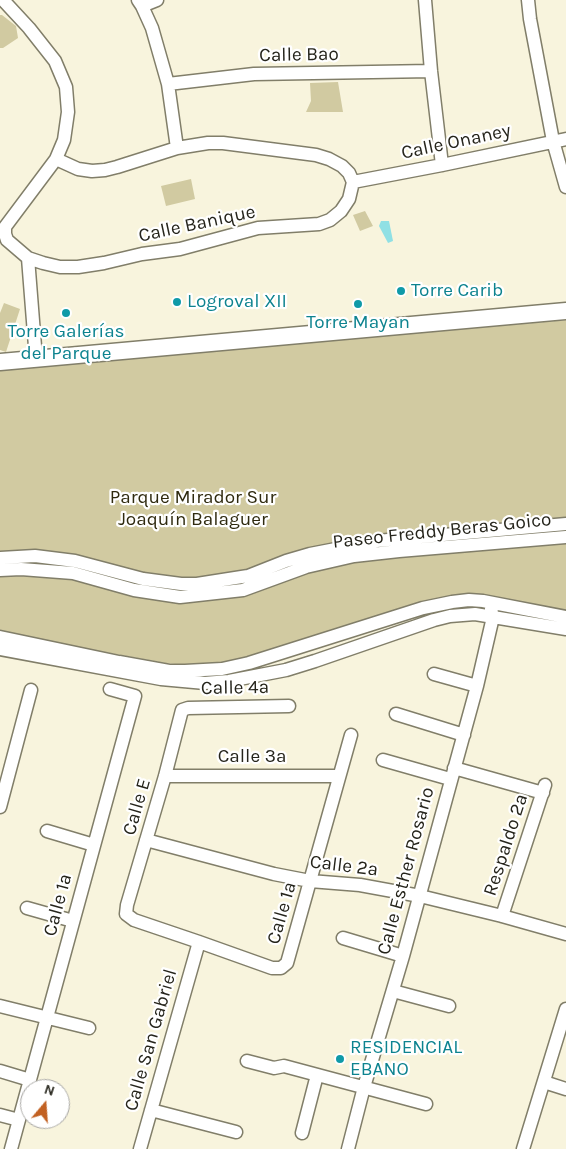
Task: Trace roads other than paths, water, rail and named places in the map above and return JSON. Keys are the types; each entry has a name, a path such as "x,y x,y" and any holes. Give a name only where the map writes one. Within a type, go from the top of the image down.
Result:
{"main road":[{"path":"0,362 566,311"}],"street":[{"path":"0,3 4,0 29,28 55,61 66,86 68,112 64,140 56,159 5,227 4,234 28,258 36,359"},
{"path":"157,0 140,3 152,28 168,84 177,148"},
{"path":"425,0 442,165"},
{"path":"528,0 530,19 560,140 566,187"},
{"name":"Calle Bao","path":"168,84 254,74 431,71"},
{"name":"Calle Onaney","path":"353,182 560,140"},
{"path":"56,159 78,169 104,170 177,148 208,143 222,143 316,155 342,166 349,173 353,182"},
{"name":"Calle Banique","path":"28,258 60,267 78,267 142,254 180,250 258,228 319,224 330,220 341,211 349,199 353,182"},
{"name":"Paseo Freddy Beras Goico","path":"0,558 35,556 75,561 143,579 197,584 248,576 310,554 377,542 566,524"},
{"name":"Paseo Freddy Beras Goico","path":"0,570 21,569 73,573 134,590 180,597 243,590 306,567 354,556 566,536"},
{"path":"0,637 169,671 206,670 222,669 249,663 423,608 452,602 469,600 489,602 566,617"},
{"name":"Calle Esther Rosario","path":"348,1149 477,686 493,617 489,602"},
{"path":"0,649 161,679 206,683 229,681 286,670 450,616 475,614 566,629"},
{"path":"434,674 477,686"},
{"path":"0,807 31,690"},
{"name":"Calle 1ª","path":"30,1079 135,696 110,690"},
{"name":"Calle 4a","path":"182,710 188,708 289,706"},
{"name":"Calle E","path":"126,914 182,710"},
{"path":"396,714 464,735"},
{"name":"Calle 1a","path":"126,914 134,920 272,968 282,968 287,963 351,735"},
{"path":"383,760 452,773"},
{"name":"Respaldo 2a","path":"452,773 544,788 502,916"},
{"name":"Calle 3a","path":"165,776 339,776"},
{"path":"47,831 94,845"},
{"name":"Calle 2a","path":"146,840 274,874 310,881 360,885 420,896 566,934"},
{"path":"26,908 73,921"},
{"path":"343,938 403,956"},
{"name":"Calle San Gabriel","path":"140,1149 199,942"},
{"path":"393,991 449,1006"},
{"path":"0,1006 89,1028"},
{"path":"523,1149 566,1009"},
{"path":"247,1061 274,1068 284,1066 426,1104"},
{"path":"0,1071 27,1079"},
{"path":"302,1133 317,1075"},
{"path":"544,1082 566,1089"},
{"path":"151,1110 236,1132"},
{"path":"0,1114 19,1120"},
{"name":"Calle 1ª","path":"11,1149 20,1116"}],"water":[{"path":"381,221 389,221 393,241 388,243 379,226"}],"place":[{"name":"Torre Carib","path":"401,291"},
{"name":"Logroval XII","path":"177,302"},
{"name":"Torre Mayan","path":"358,304"},
{"name":"Torre Galerías del Parque","path":"66,313"},
{"name":"RESIDENCIAL EBANO","path":"340,1059"}],"park label":[{"name":"Parque Mirador Sur Joaquín Balaguer","path":"193,509"}]}
